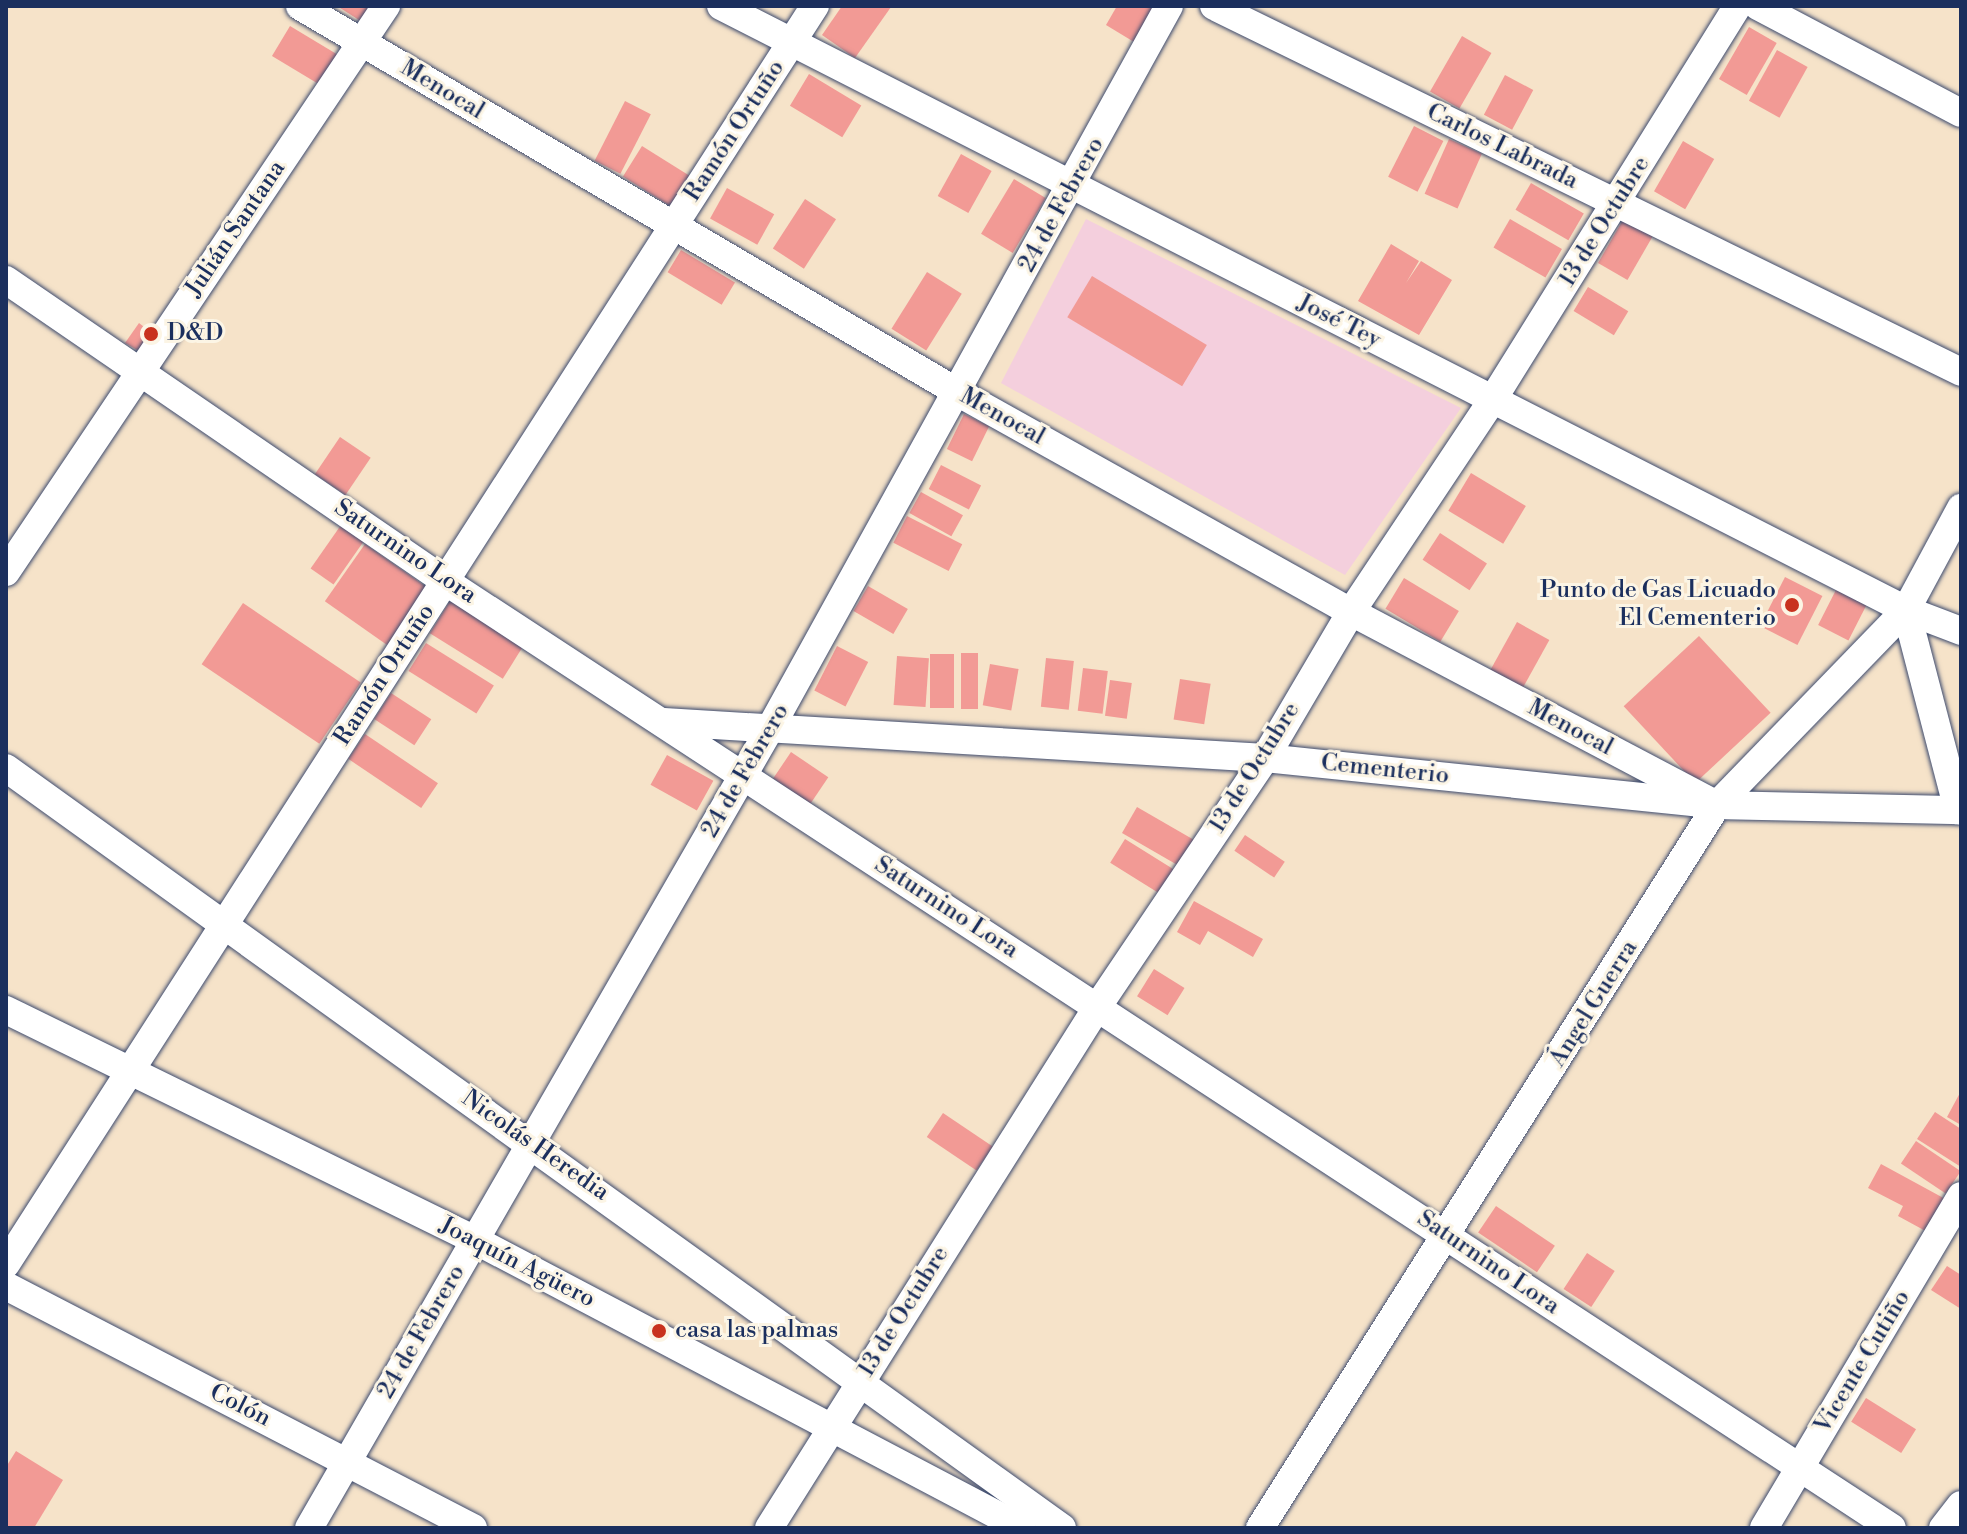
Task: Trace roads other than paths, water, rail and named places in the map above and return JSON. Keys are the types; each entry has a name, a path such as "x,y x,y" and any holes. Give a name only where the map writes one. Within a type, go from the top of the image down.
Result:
{"street":[{"name":"Menocal","path":"300,6 673,228 959,393 1351,612 1717,805"},
{"name":"Julián Santana","path":"6,572 386,6"},
{"name":"José Tey","path":"721,6 790,45 1906,610 1961,631"},
{"name":"Ramón Ortuño","path":"6,1264 815,6"},
{"name":"24 de Febrero","path":"309,1528 772,725 959,393 1169,6"},
{"name":"Carlos Labrada","path":"1214,6 1961,372"},
{"name":"13 de Octubre","path":"769,1528 1098,1006 1265,758 1351,612 1493,399 1738,6"},
{"path":"1758,6 1961,113"},
{"name":"Saturnino Lora","path":"6,280 142,370 445,581 1892,1528"},
{"name":"Ángel Guerra","path":"1260,1528 1448,1236 1717,805 1906,610 1961,508"},
{"path":"1906,610 1959,810"},
{"name":"Cementerio","path":"664,722 772,725 1265,758 1717,805 1959,810"},
{"name":"Nicolás Heredia","path":"6,768 223,927 861,1379 1062,1528"},
{"name":"Joaquín Agüero","path":"6,1010 475,1240 1022,1528"},
{"name":"Vicente Cutiño","path":"1764,1528 1961,1196"},
{"name":"Colón","path":"6,1286 473,1528"},
{"path":"1943,1528 1961,1505"}],"place":[{"name":"D&D","path":"151,334"},
{"name":"Punto de Gas Licuado El Cementerio","path":"1792,605"},
{"name":"casa las palmas","path":"659,1331"}]}
